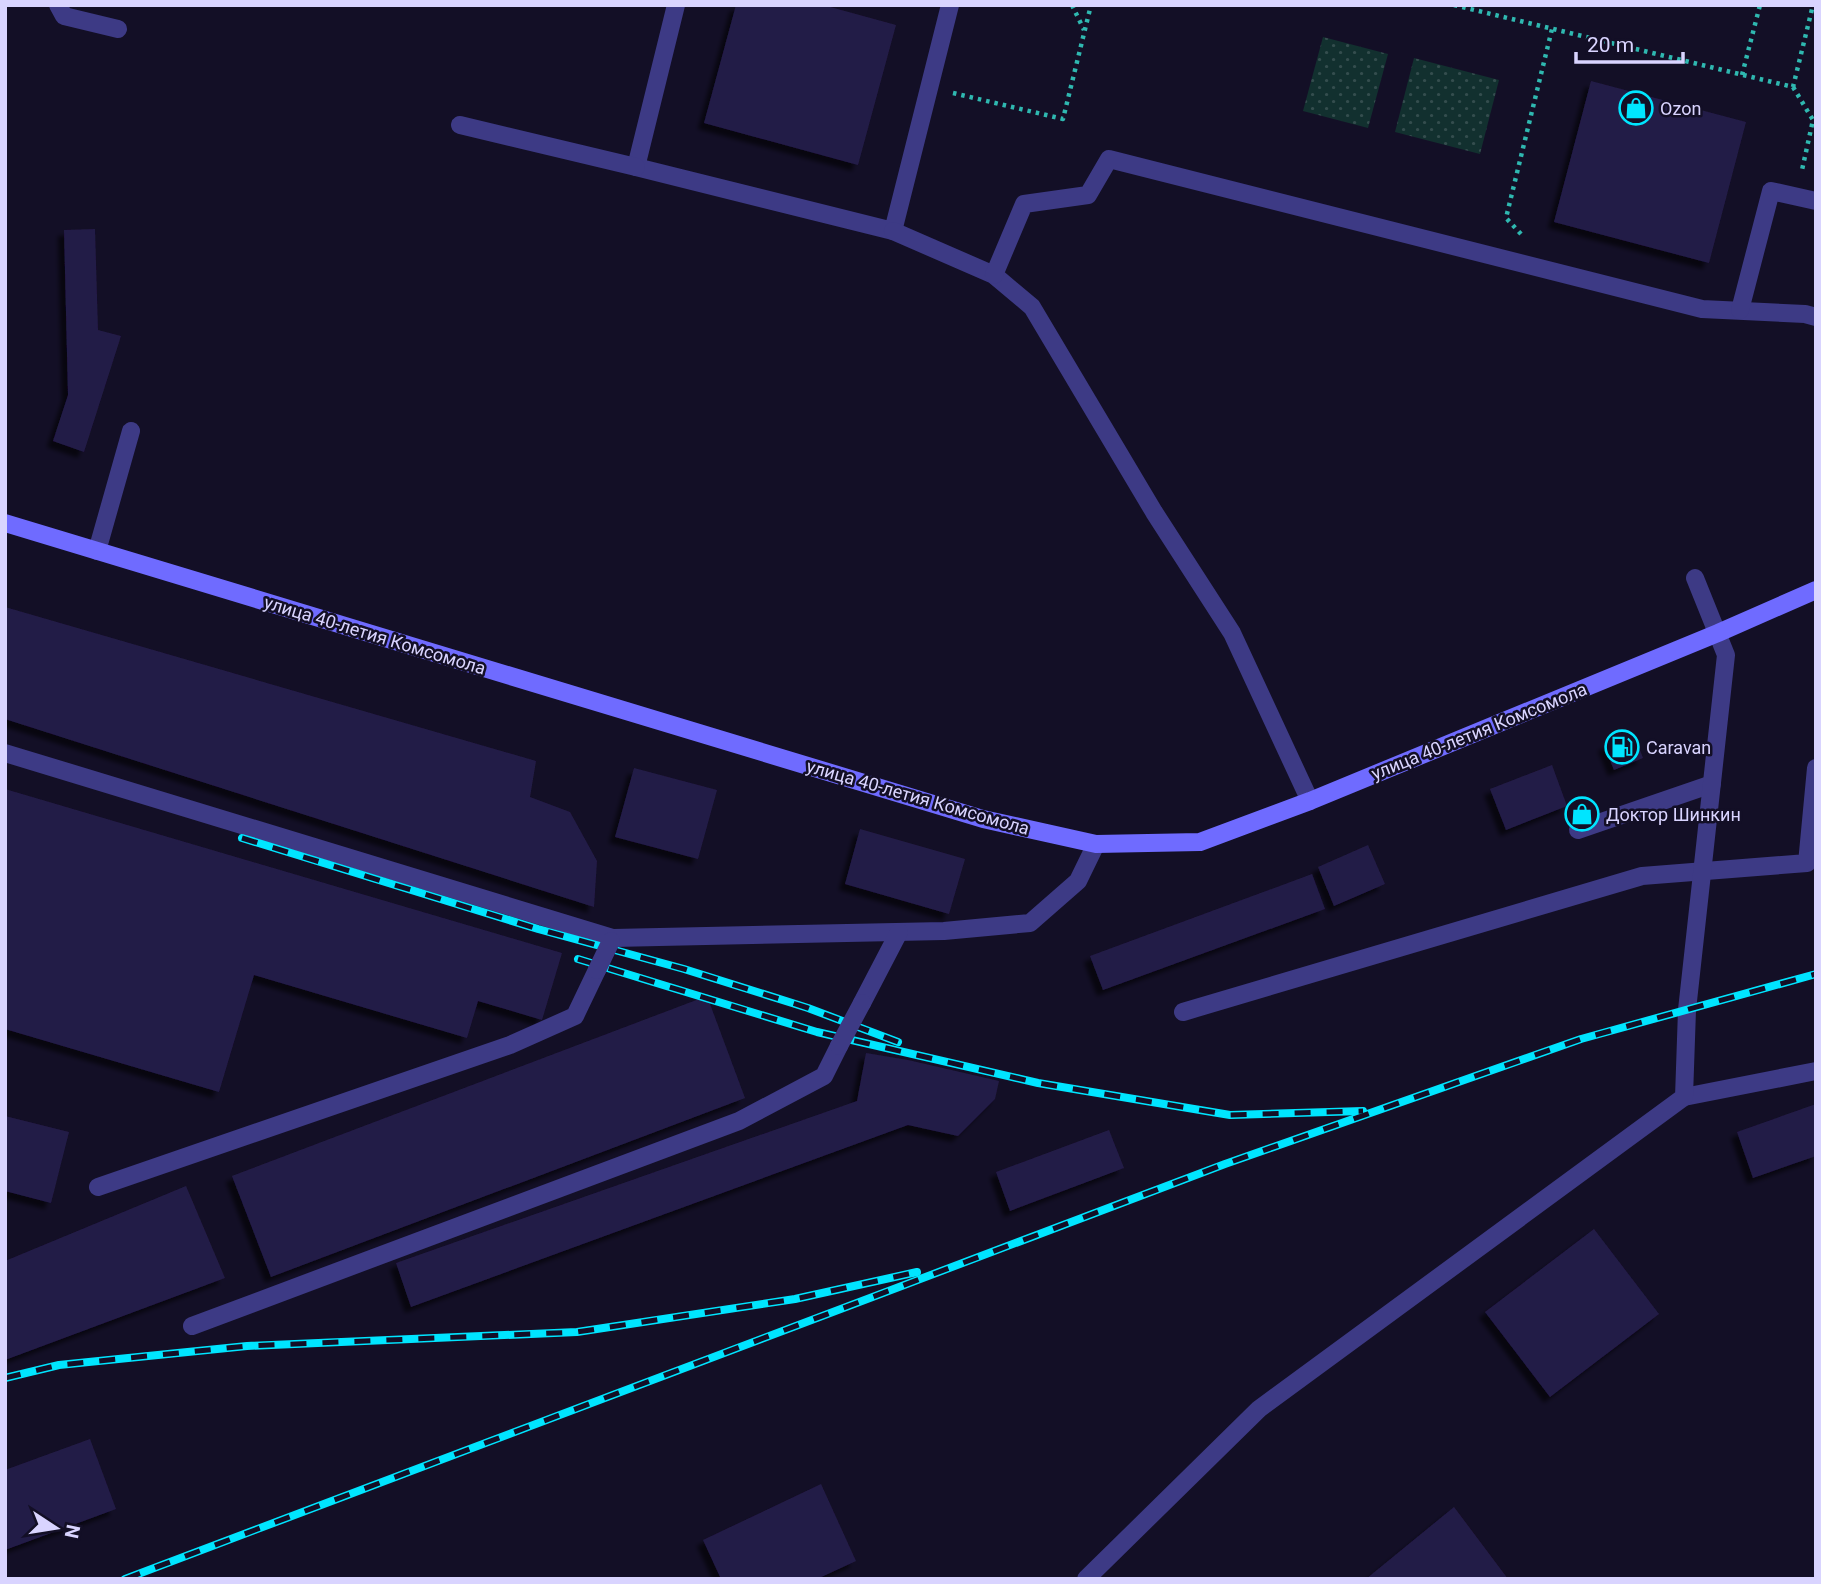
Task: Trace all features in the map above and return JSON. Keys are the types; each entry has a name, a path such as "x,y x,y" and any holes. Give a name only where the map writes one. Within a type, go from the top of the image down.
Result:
{"main road":[{"name":"улица 40-летия Комсомола","path":"5,523 984,819 1096,844 1200,842 1310,801 1816,590"}],"lane":[{"path":"58,5 64,16 118,29"},
{"path":"636,167 676,5"},
{"path":"893,231 950,5"},
{"path":"460,125 893,231 993,275 1032,307 1148,501 1233,633 1310,801"},
{"path":"993,275 1024,204 1088,195 1108,159 1703,309 1816,317"},
{"path":"1740,310 1771,191 1816,201"},
{"path":"97,551 131,431"},
{"path":"1684,1097 1687,1010 1727,655 1695,578"},
{"path":"5,752 612,939 944,931 1030,923 1078,881 1096,844"},
{"path":"1183,1012 1642,876 1812,864 1816,768"},
{"path":"1578,830 1712,785"},
{"path":"192,1326 739,1121 824,1076 899,932"},
{"path":"98,1187 521,1040 575,1016 612,939"},
{"path":"1086,1579 1259,1409 1684,1097 1816,1071"}],"path":[{"path":"1072,5 1084,31"},
{"path":"929,87 1063,119 1091,5"},
{"path":"1454,5 1793,87 1813,5"},
{"path":"1742,75 1759,5"},
{"path":"1537,267 1539,253 1506,218 1552,29"}],"green space":[{"path":"1323,37 1388,54 1368,128 1303,111"},
{"path":"1414,58 1499,80 1480,154 1395,132"}],"building":[{"path":"736,5 823,5 896,25 858,165 704,123"},
{"path":"1591,81 1746,122 1709,263 1554,222"},
{"path":"95,229 98,330 121,336 84,452 53,441 68,395 64,230"},
{"path":"5,607 536,761 530,797 570,812 597,861 594,907 5,719"},
{"path":"1633,733 1643,758 1614,770 1604,745"},
{"path":"1552,765 1567,806 1506,830 1490,789"},
{"path":"634,768 717,790 698,859 615,837"},
{"path":"5,789 562,953 542,1020 478,1001 467,1038 254,975 219,1092 5,1029"},
{"path":"860,829 965,859 949,914 845,884"},
{"path":"1368,845 1385,884 1334,906 1318,867"},
{"path":"1312,874 1325,909 1103,990 1090,956"},
{"path":"707,996 745,1098 271,1277 232,1176"},
{"path":"866,1053 999,1081 995,1099 958,1136 908,1125 411,1307 396,1263 857,1101"},
{"path":"1816,1104 1816,1156 1753,1178 1737,1132"},
{"path":"5,1116 69,1132 51,1203 5,1191"},
{"path":"1109,1130 1124,1168 1010,1211 996,1172"},
{"path":"186,1186 225,1278 5,1360 5,1261"},
{"path":"1594,1229 1659,1314 1550,1397 1485,1312"},
{"path":"90,1439 116,1509 5,1550 5,1470"},
{"path":"821,1484 856,1561 817,1579 721,1579 703,1540"},
{"path":"1454,1507 1508,1579 1366,1579"}],"railway":[{"path":"242,838 538,929 684,969 808,1008 898,1042"},
{"path":"578,959 817,1032 1038,1083 1230,1115 1363,1111"},
{"path":"125,1579 1225,1164 1581,1039 1816,974"},
{"path":"5,1378 59,1365 247,1346 577,1332 795,1299 917,1272"}],"place":[{"name":"Ozon","path":"1636,108"},
{"name":"Caravan","path":"1622,747"},
{"name":"Доктор Шинкин","path":"1582,814"}]}
